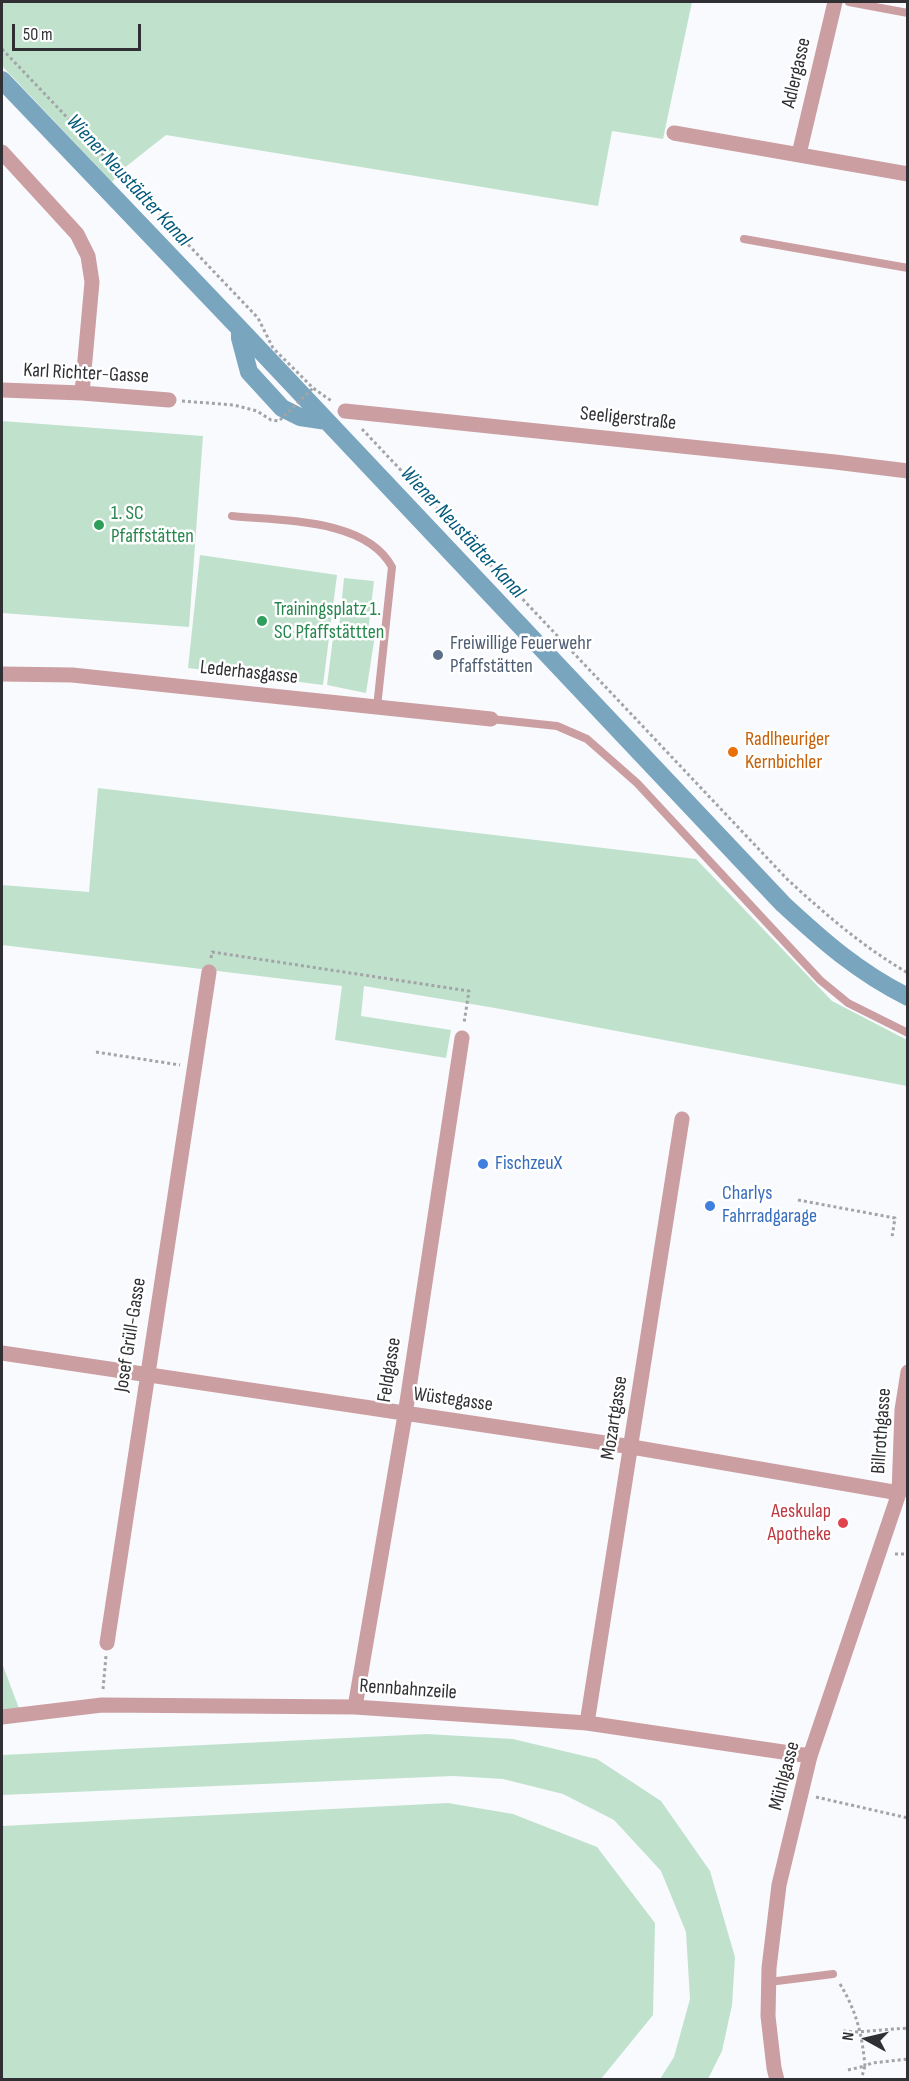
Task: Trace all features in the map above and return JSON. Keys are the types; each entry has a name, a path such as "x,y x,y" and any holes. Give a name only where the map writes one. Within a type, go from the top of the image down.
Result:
{"street":[{"name":"Adlergasse","path":"799,154 836,2"},
{"path":"674,133 908,174"},
{"path":"2,152 77,234 88,256 92,282 82,393"},
{"name":"Karl Richter-Gasse","path":"2,390 169,400"},
{"name":"Seeligerstraße","path":"345,411 824,460 908,471"},
{"name":"Lederhasgasse","path":"2,674 72,675 491,719"},
{"name":"Josef Grüll-Gasse","path":"107,1642 209,972"},
{"name":"Feldgasse","path":"355,1707 405,1414 462,1038"},
{"name":"Mozartgasse","path":"587,1723 682,1119"},
{"name":"Wüstegasse","path":"2,1353 903,1487"},
{"name":"Billrothgasse","path":"903,1487 902,1410 908,1372"},
{"name":"Mühlgasse","path":"777,2079 768,2016 769,1982 779,1885 810,1756 903,1487"},
{"name":"Rennbahnzeile","path":"2,1717 102,1706 355,1707 587,1723 810,1756"}],"lane":[{"path":"849,2 908,13"},
{"path":"744,239 908,268"},
{"path":"232,516 331,527 354,533 386,556 393,567 377,707"},
{"path":"491,719 557,726 587,740 637,783 820,980 848,1003 908,1033"},
{"path":"769,1982 833,1974"}],"path":[{"path":"2,50 258,318 273,348 313,388 345,411 787,879 836,924 880,957 908,973"},
{"path":"169,400 234,405 279,421 313,388"},
{"path":"209,972 212,952 469,991 462,1038"},
{"path":"96,1052 194,1067"},
{"path":"798,1200 895,1218 892,1237"},
{"path":"102,1706 107,1642"},
{"path":"801,1794 908,1818"},
{"path":"833,1974 850,2001 861,2032 865,2066 861,2079"},
{"path":"843,2031 861,2032 908,2028"},
{"path":"848,2070 872,2063 908,2059"}],"green space":[{"path":"2,2 692,2 663,139 612,131 598,206 166,135 123,169 112,182 2,66"},
{"name":"1. SC Pfaffstätten","path":"2,421 203,436 189,627 2,613"},
{"name":"Trainingsplatz 1. SC Pfaffstättten","path":"200,555 337,575 323,685 188,668"},
{"path":"344,578 374,581 368,632 339,629"},
{"path":"334,630 375,635 366,693 327,685"},
{"path":"98,788 696,859 832,1001 907,1040 907,1086 495,1008 364,986 361,1016 451,1030 446,1058 335,1040 342,986 2,945 2,885 89,892"},
{"path":"2,1663 20,1711 2,1713"},
{"path":"427,1734 513,1739 597,1759 661,1801 710,1871 735,1957 732,2005 722,2051 708,2079 660,2079 674,2057 690,1999 686,1932 661,1871 614,1820 563,1794 503,1779 453,1776 2,1795 2,1755"},
{"path":"448,1803 513,1814 597,1847 655,1923 653,2015 601,2079 2,2079 2,1826"}],"waterway":[{"name":"Wiener Neustädter Kanal","path":"2,80 783,904 842,955 873,977 908,997"},
{"path":"240,329 240,338 249,372 282,408 300,417 327,421"}],"place":[{"name":"1. SC Pfaffstätten","path":"99,525"},
{"name":"Trainingsplatz 1. SC Pfaffstättten","path":"262,621"},
{"name":"Freiwillige Feuerwehr Pfaffstätten","path":"438,655"},
{"name":"Radlheuriger Kernbichler","path":"733,752"},
{"name":"FischzeuX","path":"483,1164"},
{"name":"Charlys Fahrradgarage","path":"710,1206"},
{"name":"Aeskulap Apotheke","path":"843,1523"}]}
